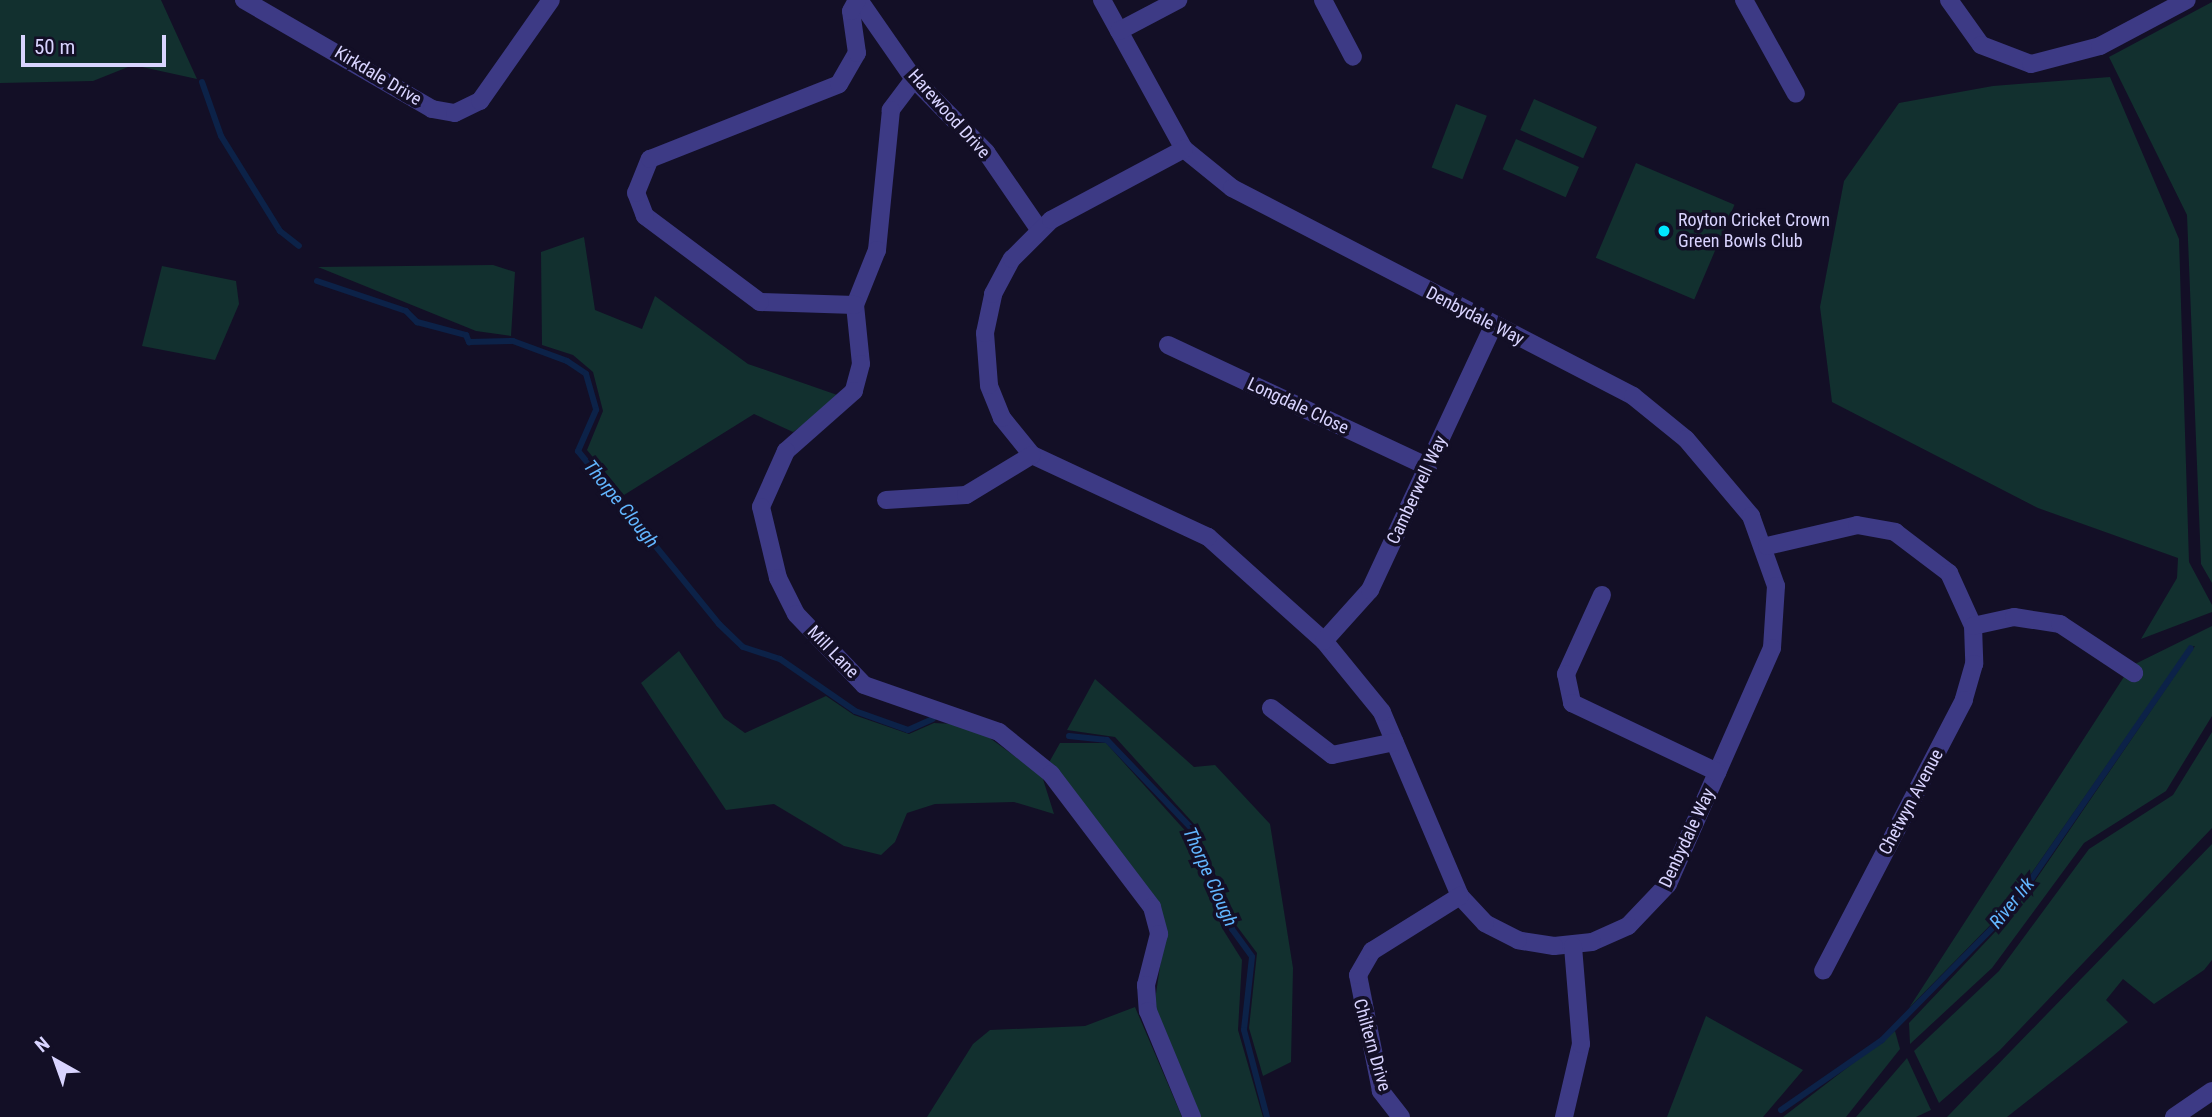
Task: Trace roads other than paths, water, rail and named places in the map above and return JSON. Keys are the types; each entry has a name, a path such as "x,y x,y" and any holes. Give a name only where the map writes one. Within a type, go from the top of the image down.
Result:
{"street":[{"name":"Kirkdale Drive","path":"244,0 432,109 456,113 480,100 551,0"},
{"name":"Harewood Drive","path":"858,0 914,79 986,152 1039,229"},
{"path":"855,305 760,302 645,216 636,193 650,159 839,84 857,53 851,11 858,0"},
{"path":"1102,0 1184,149"},
{"path":"1119,31 1178,0"},
{"path":"1323,0 1353,57"},
{"path":"1744,0 1796,94"},
{"path":"1949,0 1981,45 2010,61 2031,64 2100,46 2183,1"},
{"name":"Mill Lane","path":"914,79 891,110 877,250 855,305 861,364 854,391 786,452 761,507 778,578 796,614 864,685 999,733 1051,774 1152,907 1159,934 1146,985 1148,1012 1192,1117"},
{"name":"Denbydale Way","path":"1184,149 1232,188 1493,326 1622,390 1660,416 1742,502 1767,546 1777,607 1772,648 1657,900 1619,931 1573,946 1536,944 1501,933 1460,896 1382,712 1324,641 1208,537 1032,455 1011,433 994,401 985,342 1002,276 1039,229 1184,149"},
{"name":"Camberwell Way","path":"1324,641 1370,590 1493,326"},
{"name":"Longdale Close","path":"1168,345 1428,467"},
{"path":"886,500 965,495 1032,455"},
{"name":"Chetwyn Avenue","path":"1767,546 1857,525 1895,531 1949,573 1973,626 1974,664 1964,700 1823,971"},
{"path":"1602,595 1566,674 1572,703 1717,772"},
{"path":"1973,626 2014,617 2060,624 2134,673"},
{"path":"1271,708 1332,755 1395,742"},
{"name":"Chiltern Drive","path":"1401,1117 1381,1091 1358,975 1372,951 1460,896"},
{"path":"1564,1117 1581,1044 1573,946"},
{"path":"2175,1117 2212,1091"}],"waterway":[{"name":"Thorpe Clough","path":"202,82 221,136 280,231 299,246"},
{"name":"Thorpe Clough","path":"317,281 406,311 417,322 466,335 469,342 513,341 567,361 586,374 596,410 578,451 719,624 743,647 780,659 855,711 908,730 933,719"},
{"name":"River Irk","path":"1781,1110 1882,1040 2010,910 2191,648"},
{"name":"Thorpe Clough","path":"1069,736 1107,740 1192,829 1232,929 1252,957 1244,1030 1267,1117"}],"place":[{"name":"Royton Cricket Crown Green Bowls Club","path":"1664,231"}]}
